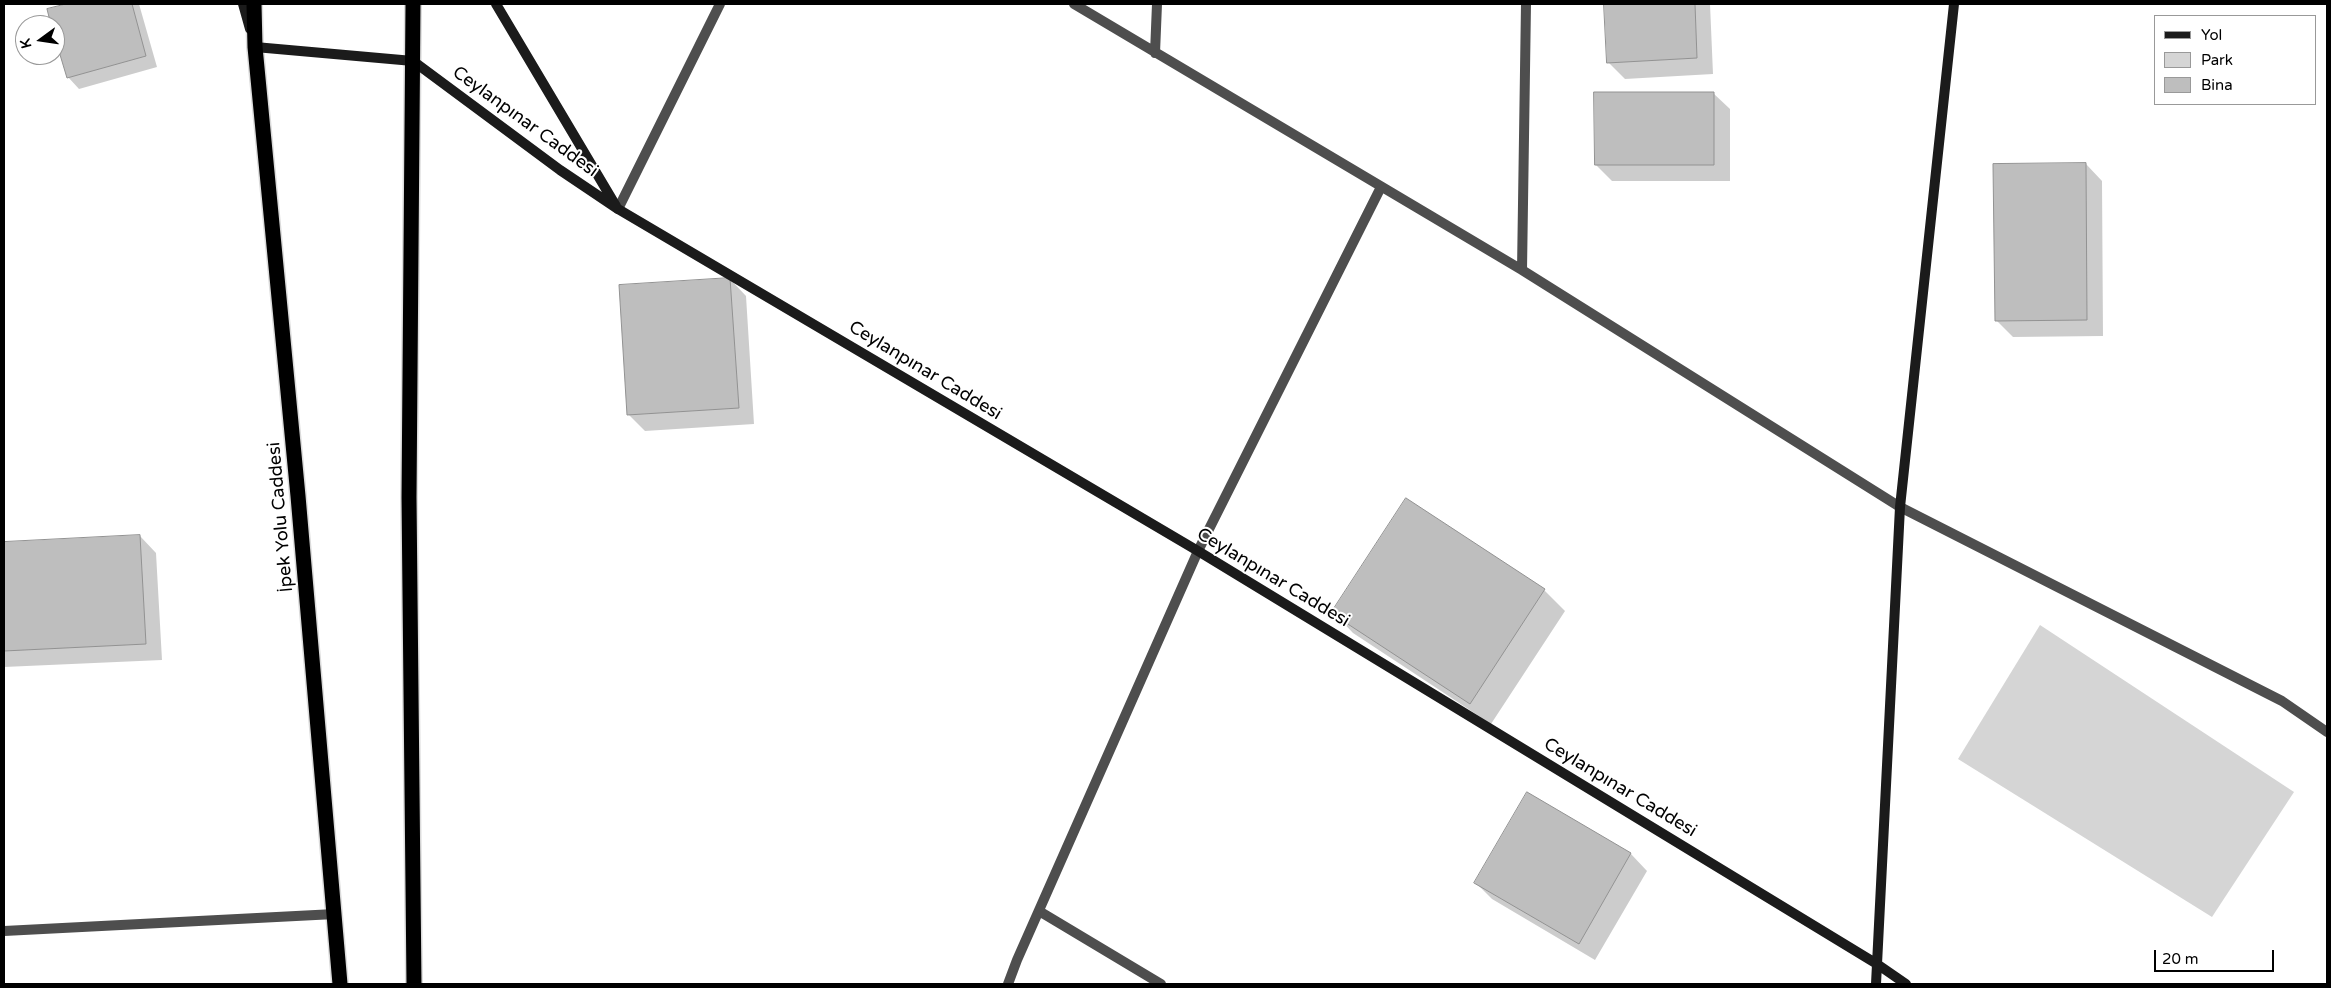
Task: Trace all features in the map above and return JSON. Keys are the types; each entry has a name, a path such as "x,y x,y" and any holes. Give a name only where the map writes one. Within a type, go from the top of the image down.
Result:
{"highway":[{"name":"İpek Yolu Caddesi","path":"254,4 255,47 340,984"},
{"path":"413,4 410,506 414,984"},
{"path":"330,984 335,914"}],"main road":[{"path":"243,4 255,47 413,61"},
{"name":"Ceylanpınar Caddesi","path":"496,4 618,209"},
{"path":"1876,984 1900,506 1954,4"},
{"name":"Ceylanpınar Caddesi","path":"413,61 560,170 618,209 1198,551 1877,964 1906,984"}],"street":[{"path":"618,209 720,4"},
{"path":"1074,4 1522,270 1900,506 2282,701 2327,732"},
{"path":"1155,53 1157,4"},
{"path":"1522,270 1526,4"},
{"path":"1008,984 1198,551 1382,187"},
{"path":"1039,911 1161,984"},
{"path":"4,931 335,914"}],"green space":[{"path":"2040,625 2294,792 2212,917 1958,759"}],"building":[{"path":"66,4 132,4 146,56 67,78 63,65 65,65 65,15 48,15 47,9"},
{"path":"1604,4 1695,4 1697,58 1607,63"},
{"path":"1594,92 1714,92 1714,165 1595,165"},
{"path":"2086,163 2087,320 1995,321 1993,164"},
{"path":"730,278 739,408 627,415 619,285"},
{"path":"1406,498 1545,589 1470,704 1331,613"},
{"path":"140,535 146,644 4,651 4,542"},
{"path":"1527,792 1631,853 1579,944 1474,883"}]}
